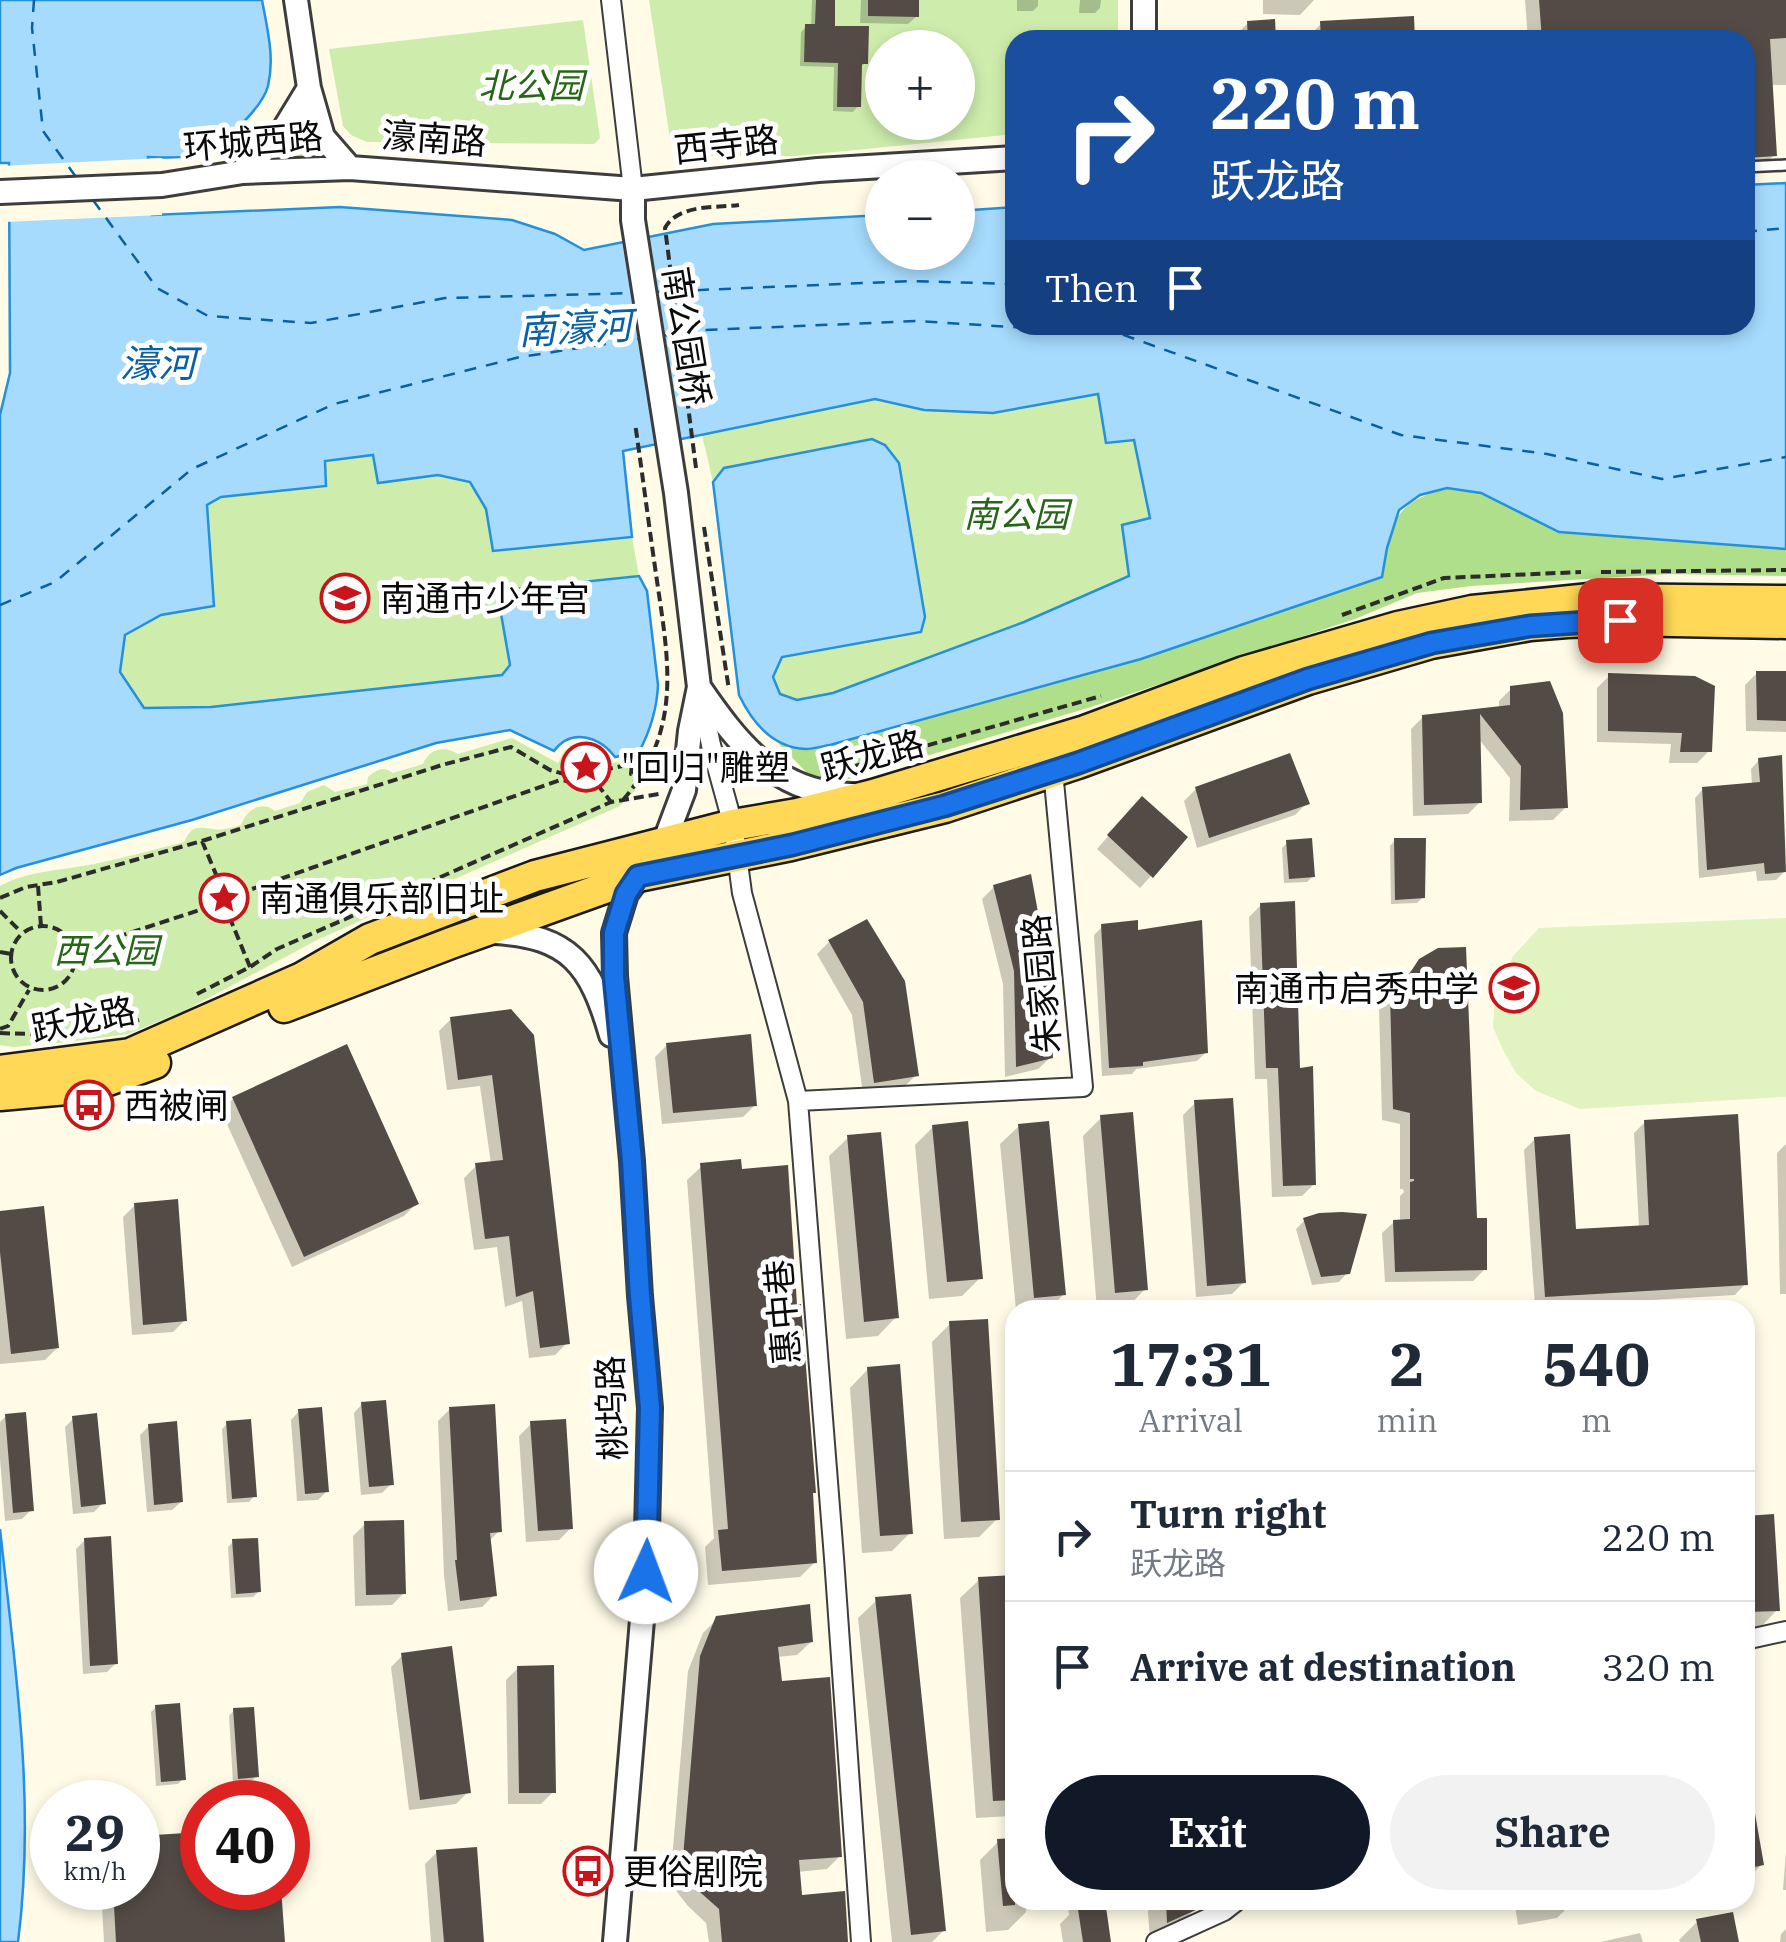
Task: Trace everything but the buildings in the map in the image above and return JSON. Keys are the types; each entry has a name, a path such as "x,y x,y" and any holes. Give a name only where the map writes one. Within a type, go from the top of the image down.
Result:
{"main road":[{"name":"跃龙路","path":"0,1072 130,1054 302,978 370,939 535,876 872,795 1084,732 1244,672 1398,627 1472,610 1590,599 1786,601"},
{"name":"跃龙路","path":"0,1095 89,1087 129,1074 306,997 638,876 736,858 944,806 1054,771 1308,679 1432,643 1530,626 1620,620 1786,623"}],"street":[{"name":"濠南路","path":"296,0 309,88 324,137 350,168 634,188"},
{"name":"西寺路","path":"611,0 634,188 818,170 1005,159"},
{"path":"1144,0 1144,30"},
{"path":"243,172 284,129 309,88"},
{"name":"环城西路","path":"0,192 162,184 243,172 350,168"},
{"name":"南公园桥","path":"634,188 634,220 676,493 699,688"},
{"path":"638,876 664,843 684,790 699,688"},
{"path":"699,688 726,727 768,768 828,794 872,795"},
{"name":"惠中巷","path":"699,688 734,826 742,893 798,1101 861,1942"},
{"name":"朱家园路","path":"798,1101 1082,1087 1054,771"},
{"name":"桃坞路","path":"615,1942 646,1572 650,1408 614,976 614,933 626,894 638,876"},
{"path":"451,942 494,932 520,934 549,941 572,956 592,981 625,1088"},
{"path":"1755,1638 1786,1631"},
{"path":"1156,1942 1225,1910"}],"lane":[{"path":"1755,167 1786,165"}],"path":[{"path":"697,480 665,228 670,218 682,212 739,205"},
{"path":"623,800 657,742 669,690 635,423"},
{"path":"702,515 729,696"},
{"path":"1600,572 1786,570"},
{"path":"1341,615 1444,578 1584,572"},
{"path":"826,775 1107,694"},
{"path":"0,898 26,887 202,841 442,764 512,747 574,785 586,788 597,784 602,762 593,753 575,753 567,762 568,778"},
{"path":"603,770 632,764 631,774 643,771"},
{"path":"238,894 568,778"},
{"path":"597,784 610,802"},
{"path":"193,997 277,949 610,802 684,790"},
{"path":"202,841 220,884"},
{"path":"234,880 238,894 242,906 214,914 208,888 234,880"},
{"path":"38,885 41,926"},
{"path":"74,951 212,906"},
{"path":"0,910 22,934"},
{"path":"226,911 250,967"},
{"path":"41,926 67,936 74,951 74,967 62,985 52,990 30,989 15,974 11,954 22,934 41,926"},
{"path":"0,952 11,954"},
{"path":"0,1031 8,1026 30,989"},
{"path":"0,1031 70,1033 121,1026 149,1017"}],"green space":[{"path":"649,0 1118,0 1118,30 1005,30 1005,135 975,138 975,30 865,30 865,140 955,140 796,156 682,156 670,139"},
{"name":"北公园","path":"583,20 600,138 594,144 367,142 351,135 343,126 329,49"},
{"path":"296,128 314,158 272,160"},
{"name":"南公园","path":"1098,393 1134,440 1150,519 1129,576 1024,622 833,693 797,700 780,694 773,677 782,657 725,468 713,482 702,435 875,399 924,410 993,413"},
{"path":"374,455 379,483 438,475 470,482 486,509 493,551 632,537 639,576 498,591 510,665 502,675 211,707 144,708 120,672 125,635 161,615 214,606 207,505 221,497 325,486 324,461"},
{"path":"1447,488 1481,493 1559,532 1786,549 1786,576 1669,574 1417,593 1355,619 1091,707 832,784 811,777 778,743 805,749 830,745 1140,659 1381,577 1397,518 1414,501"},
{"name":"西公园","path":"512,738 558,763 565,750 583,742 598,748 612,763 654,757 637,788 620,806 319,939 184,1011 128,1034 13,1047 0,1045 0,886 35,874 184,842 196,828 220,830 241,825 255,808 264,806 275,811 300,803 307,792 324,785 335,792 367,784 368,777 378,770 393,773 423,764 438,750 458,754"},
{"path":"1786,918 1786,1097 1580,1109 1536,1091 1516,1073 1493,1027 1495,997 1513,956 1539,928"}],"water":[{"path":"0,0 262,0 270,53 265,95 244,122 210,149 188,156 148,157 152,215 340,207 512,220 555,234 584,250 713,224 865,216 865,270 975,270 975,210 1005,208 1005,335 1755,335 1755,185 1786,183 1786,549 1559,532 1481,493 1447,488 1420,495 1399,510 1382,577 1141,659 806,749 783,744 765,732 739,695 713,482 724,468 872,439 885,445 899,463 925,617 921,632 782,657 773,677 780,694 797,700 833,693 1024,622 1129,576 1122,525 1150,518 1134,440 1106,443 1098,394 993,413 924,410 875,399 623,451 632,537 493,551 486,509 470,482 438,475 378,483 373,455 325,461 326,486 221,497 207,505 214,606 161,615 125,635 120,672 144,708 211,707 502,675 510,665 497,591 639,576 647,591 658,685 652,720 639,752 615,757 601,744 577,737 554,751 510,730 436,743 0,875 0,415 10,373 9,163 0,163"},
{"path":"0,1529 24,1786 18,1942 0,1942"}],"pier":[{"path":"162,158 162,163 153,162 156,210 162,210 162,215 4,222 4,168 0,166"}],"ferry route":[{"path":"34,0 32,28 43,131 76,177"},
{"path":"93,200 157,288 208,316 311,323 445,298 635,293"},
{"path":"1755,231 1786,228"},
{"path":"653,292 912,281 1005,284"},
{"path":"662,336 704,330 918,321 1005,327"},
{"path":"1124,335 1401,435 1547,454 1662,479 1786,457"},
{"path":"0,605 55,582 192,469 334,404 520,357 639,339"}],"place":[{"name":"南通市少年宫","path":"345,598"},
{"name":"\"回归\"雕塑","path":"586,767"},
{"name":"南通俱乐部旧址","path":"224,898"},
{"name":"南通市启秀中学","path":"1514,988"},
{"name":"西被闸","path":"89,1105"},
{"name":"更俗剧院","path":"588,1871"}],"route":[{"path":"646,1572 650,1408 614,976 614,933 626,894 638,876 736,858 944,806 1078,763 1308,679 1432,643 1530,626 1620,620"}],"water label":[{"name":"南濠河","path":"575,327"},
{"name":"濠河","path":"158,362"}]}
